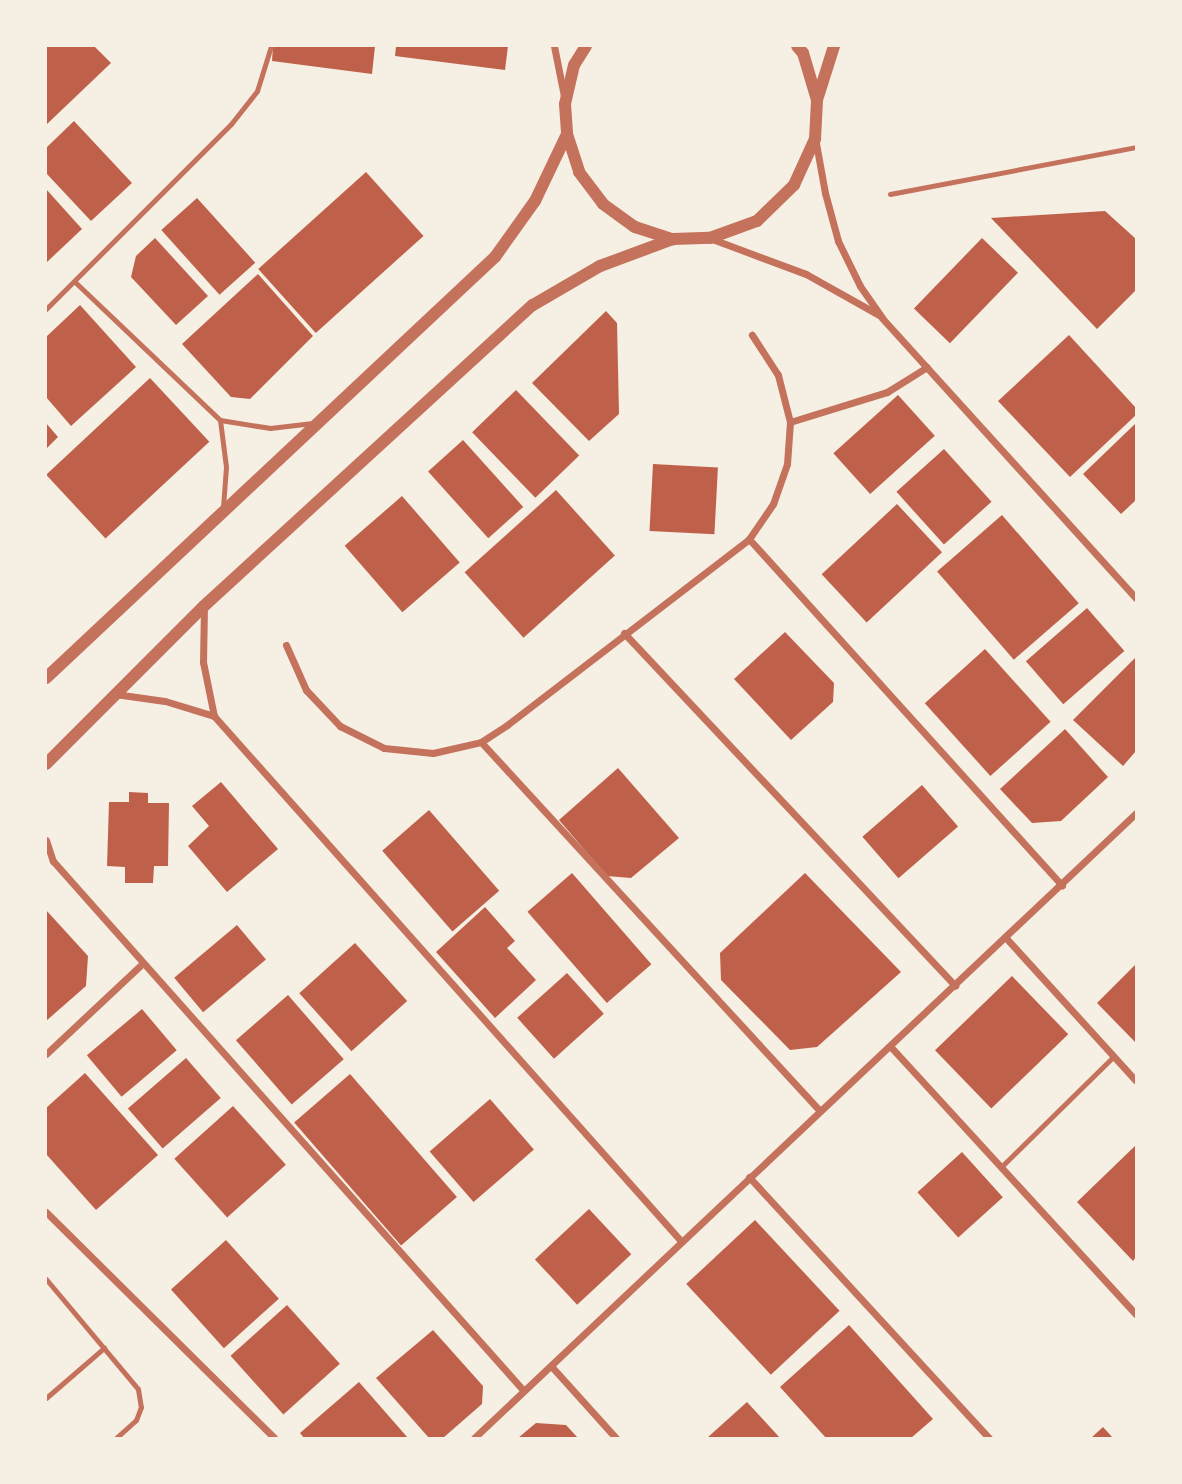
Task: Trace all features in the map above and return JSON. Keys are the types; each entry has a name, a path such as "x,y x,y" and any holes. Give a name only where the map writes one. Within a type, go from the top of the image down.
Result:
{"street":[{"path":"554,46 565,104 567,134 579,172 603,204 635,227 673,239 710,239 806,274 882,318"},
{"path":"565,104 574,65 586,46"},
{"path":"797,46 803,54 817,100"},
{"path":"834,46 817,100 815,139 838,241 860,286 882,318 1136,598"},
{"path":"46,678 495,257 535,201 567,134"},
{"path":"710,239 757,221 794,185 815,139"},
{"path":"46,764 204,606 533,305 600,266 673,239"},
{"path":"286,645 306,691 340,726 384,748 433,753 481,742 749,539 773,504 787,464 790,422 778,375 752,335"},
{"path":"790,422 887,392 927,367"},
{"path":"749,539 1062,885"},
{"path":"204,606 204,662 214,716 681,1241"},
{"path":"624,633 955,986"},
{"path":"115,694 165,701 214,716"},
{"path":"481,742 820,1111"},
{"path":"474,1438 1136,813"},
{"path":"46,840 49,860 523,1390"},
{"path":"1006,938 1136,1081"},
{"path":"46,1054 143,963"},
{"path":"890,1046 1136,1314"},
{"path":"748,1177 989,1438"},
{"path":"46,1212 274,1438"},
{"path":"552,1367 615,1438"}],"lane":[{"path":"46,309 231,124 257,91 271,46"},
{"path":"890,194 1136,147"},
{"path":"75,282 220,420 270,428 321,422"},
{"path":"220,420 226,467 222,514"},
{"path":"1001,1167 1114,1056"},
{"path":"47,1284 138,1389 141,1407 136,1420 117,1438"},
{"path":"46,1398 104,1348"}],"building":[{"path":"46,46 94,46 111,63 46,125"},
{"path":"273,46 375,46 372,74 272,61"},
{"path":"396,46 508,46 505,70 395,56"},
{"path":"74,121 132,183 91,221 46,173 46,148"},
{"path":"366,172 424,236 316,333 258,269"},
{"path":"46,189 82,229 46,263"},
{"path":"197,198 255,263 220,295 161,230"},
{"path":"1105,211 1136,239 1136,290 1097,329 991,218"},
{"path":"155,238 208,296 176,325 131,277 136,256"},
{"path":"982,238 1018,273 950,343 914,308"},
{"path":"258,274 313,336 250,399 231,397 182,344"},
{"path":"80,305 136,367 71,426 46,397 46,337"},
{"path":"606,311 617,323 619,414 589,441 532,383"},
{"path":"1069,335 1136,408 1136,415 1070,477 998,401"},
{"path":"150,378 209,442 105,538 46,475"},
{"path":"516,390 579,455 535,498 472,432"},
{"path":"898,395 935,436 870,494 833,453"},
{"path":"46,423 58,437 46,449"},
{"path":"1136,423 1136,500 1121,514 1083,474"},
{"path":"463,440 523,507 488,538 428,471"},
{"path":"944,449 992,502 944,545 896,492"},
{"path":"653,464 718,467 714,534 649,531"},
{"path":"556,490 615,555 523,638 465,572"},
{"path":"402,496 460,562 402,612 345,546"},
{"path":"897,504 942,552 867,623 822,574"},
{"path":"1002,515 1079,603 1014,660 937,571"},
{"path":"1087,608 1124,651 1063,704 1026,661"},
{"path":"785,632 834,683 833,702 791,740 734,679"},
{"path":"985,649 1051,722 990,776 925,703"},
{"path":"1135,658 1136,751 1123,766 1073,720"},
{"path":"1065,729 1108,777 1061,821 1032,823 1000,789"},
{"path":"618,768 679,838 631,878 607,876 559,820"},
{"path":"221,782 278,849 227,892 188,846 209,826 192,806"},
{"path":"922,785 958,827 898,878 862,837"},
{"path":"129,792 148,793 148,803 169,803 168,866 154,866 153,883 125,883 125,867 107,866 109,802 129,802"},
{"path":"429,810 499,891 452,931 382,851"},
{"path":"572,873 651,964 607,1003 527,912"},
{"path":"805,873 901,972 817,1047 790,1050 721,980 720,953"},
{"path":"485,907 515,941 507,948 536,980 495,1018 436,952"},
{"path":"46,910 88,956 86,986 46,1021"},
{"path":"237,925 266,959 203,1012 174,978"},
{"path":"355,943 407,1001 351,1051 299,993"},
{"path":"1136,964 1136,1043 1097,1003"},
{"path":"567,973 604,1014 554,1059 517,1018"},
{"path":"1012,976 1068,1034 991,1109 935,1050"},
{"path":"288,995 344,1059 292,1104 236,1040"},
{"path":"142,1009 177,1050 122,1097 87,1055"},
{"path":"186,1058 221,1098 163,1149 128,1109"},
{"path":"85,1073 158,1155 96,1210 46,1154 46,1108"},
{"path":"350,1074 457,1197 401,1246 294,1123"},
{"path":"490,1099 534,1150 474,1202 430,1151"},
{"path":"233,1106 286,1165 227,1218 174,1159"},
{"path":"1136,1145 1136,1257 1133,1261 1077,1202"},
{"path":"962,1152 1003,1197 958,1237 917,1192"},
{"path":"589,1209 631,1254 577,1305 535,1259"},
{"path":"755,1220 840,1311 771,1375 686,1284"},
{"path":"226,1240 279,1299 224,1348 171,1290"},
{"path":"287,1305 340,1364 283,1415 231,1356"},
{"path":"849,1325 933,1419 911,1438 826,1438 780,1387"},
{"path":"433,1330 483,1386 482,1404 443,1438 429,1438 376,1378"},
{"path":"359,1382 408,1438 304,1438 300,1433"},
{"path":"747,1402 780,1438 707,1438"},
{"path":"536,1423 566,1425 578,1438 518,1438"},
{"path":"1103,1427 1113,1438 1091,1438"}]}
